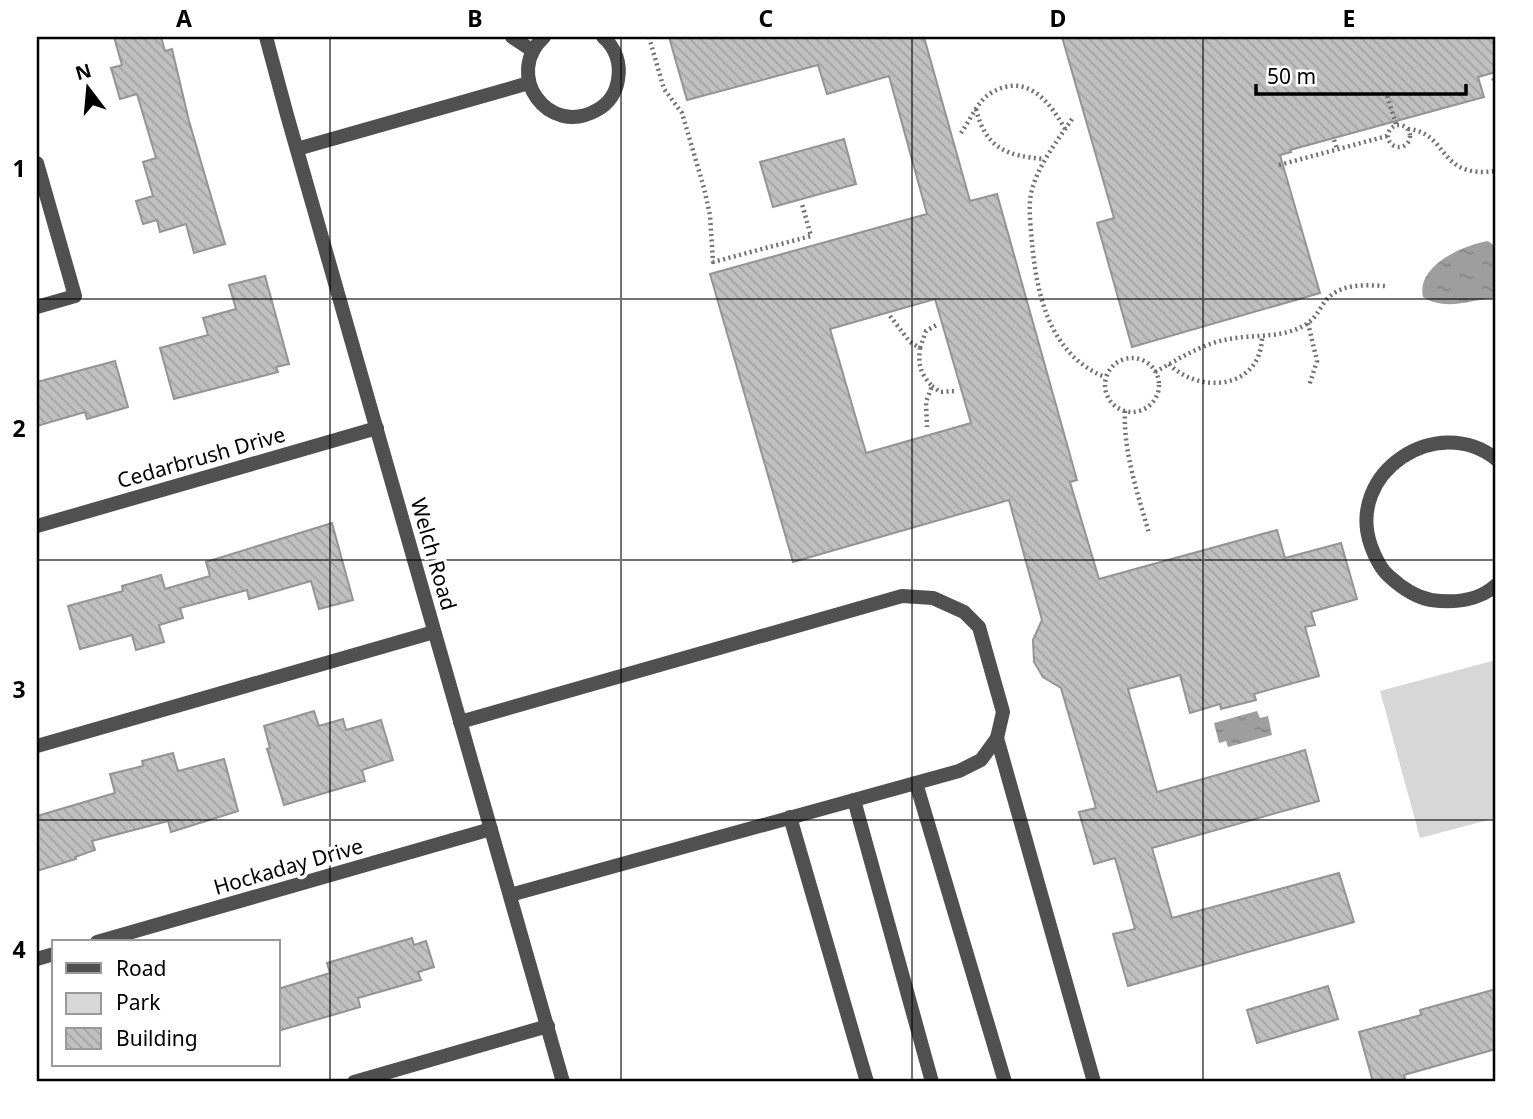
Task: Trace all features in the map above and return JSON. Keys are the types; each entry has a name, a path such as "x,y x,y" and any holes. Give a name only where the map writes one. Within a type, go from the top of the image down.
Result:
{"street":[{"name":"Welch Road","path":"266,37 563,1082"},
{"path":"512,37 533,51"},
{"path":"544,37 529,61 529,83 535,97 545,108 558,115 573,117 588,115 601,108 612,97 618,84 620,69 616,54 603,37"},
{"path":"296,149 529,83"},
{"path":"37,163 75,296 37,307"},
{"name":"Cedarbrush Drive","path":"37,526 377,428"},
{"path":"1496,459 1488,452 1471,445 1452,442 1416,448 1400,457 1386,470 1369,503 1367,521 1369,540 1385,573 1402,588 1424,599 1447,602 1470,599 1496,585"},
{"path":"460,722 902,596 933,598 964,612 979,627 1003,712 997,738 981,760 959,771 510,895"},
{"path":"37,746 435,632"},
{"path":"997,738 1094,1082"},
{"path":"916,783 1005,1082"},
{"path":"854,800 932,1082"},
{"path":"790,817 867,1082"},
{"name":"Hockaday Drive","path":"104,940 491,829"},
{"path":"354,1082 548,1026"}],"path":[{"path":"649,37 664,89 682,113 704,188 713,262 811,236 802,204"},
{"path":"961,134 976,108 990,93 1011,86 1033,88 1054,109 1065,129"},
{"path":"1387,96 1396,124"},
{"path":"976,108 979,122 989,138 1001,149 1015,156 1045,159"},
{"path":"1072,119 1045,159 1030,197 1034,262 1040,297 1069,354 1089,370 1105,377"},
{"path":"1387,136 1396,124 1403,125 1426,135 1461,169 1469,172 1496,171"},
{"path":"1387,136 1393,145 1404,146 1410,137 1408,129"},
{"path":"1279,165 1387,136"},
{"path":"1335,140 1337,149"},
{"path":"1155,372 1191,351 1211,344 1231,338 1262,337 1308,323 1328,298 1344,287 1385,286"},
{"path":"890,316 910,342 920,348"},
{"path":"1308,323 1317,361 1309,386"},
{"path":"938,324 926,331 920,348 919,367 922,376 940,392 955,391"},
{"path":"1169,364 1178,373 1198,381 1228,383 1249,370 1262,348 1262,337"},
{"path":"1133,358 1150,365 1158,380 1155,398 1142,409 1125,411 1117,407 1106,394 1105,377 1116,363 1133,358"},
{"path":"927,427 926,402 932,386"},
{"path":"1125,411 1124,426 1149,533"}],"green space":[{"path":"1496,660 1496,818 1420,838 1380,691"}],"water":[{"path":"1488,241 1496,247 1496,298 1441,304 1423,297 1423,286 1434,267 1455,252"},
{"path":"1257,711 1260,718 1268,716 1272,735 1228,747 1226,741 1219,743 1214,723"}],"building":[{"path":"114,37 161,37 165,51 172,49 189,121 225,244 194,253 186,224 160,232 157,220 143,224 136,201 153,196 143,162 156,158 137,94 120,99 111,68 122,65"},
{"path":"669,37 924,37 970,201 997,194 1077,480 1070,482 1099,579 1277,530 1285,558 1341,543 1357,599 1311,612 1315,625 1305,627 1319,676 1254,694 1256,700 1221,709 1220,704 1190,713 1180,675 1128,689 1157,792 1305,750 1319,801 1152,848 1172,918 1339,873 1354,922 1128,986 1113,934 1135,929 1115,858 1094,864 1079,812 1096,808 1061,688 1043,677 1034,662 1033,640 1042,620 1009,500 793,562 710,274 927,214 889,76 827,94 818,65 687,100","holes":["935,299 971,423 866,453 830,329"]},
{"path":"1062,37 1496,37 1496,72 1478,77 1484,97 1280,155 1320,293 1132,347 1097,223 1114,218"},
{"path":"844,139 856,184 773,207 760,162"},
{"path":"265,276 289,364 276,367 278,372 174,399 160,348 208,335 203,318 236,309 229,285"},
{"path":"115,361 128,407 87,419 85,412 37,426 37,382"},
{"path":"332,523 353,600 319,609 311,581 249,599 247,590 180,608 183,618 159,625 164,642 136,650 132,635 80,649 68,606 123,591 122,586 161,575 165,589 210,576 206,562"},
{"path":"314,711 319,726 343,719 346,730 381,720 393,760 362,770 365,781 284,805 267,749 270,748 264,726"},
{"path":"173,753 178,771 224,759 238,811 171,832 168,821 92,841 95,850 37,871 37,816 115,793 110,774 143,766 142,761"},
{"path":"412,938 414,945 426,941 434,967 418,972 421,980 358,998 360,1007 280,1030 280,988 330,973 327,963"},
{"path":"1328,986 1338,1019 1257,1043 1247,1010"},
{"path":"1496,989 1496,1049 1404,1075 1406,1082 1373,1082 1359,1032 1421,1015 1420,1010"}]}
